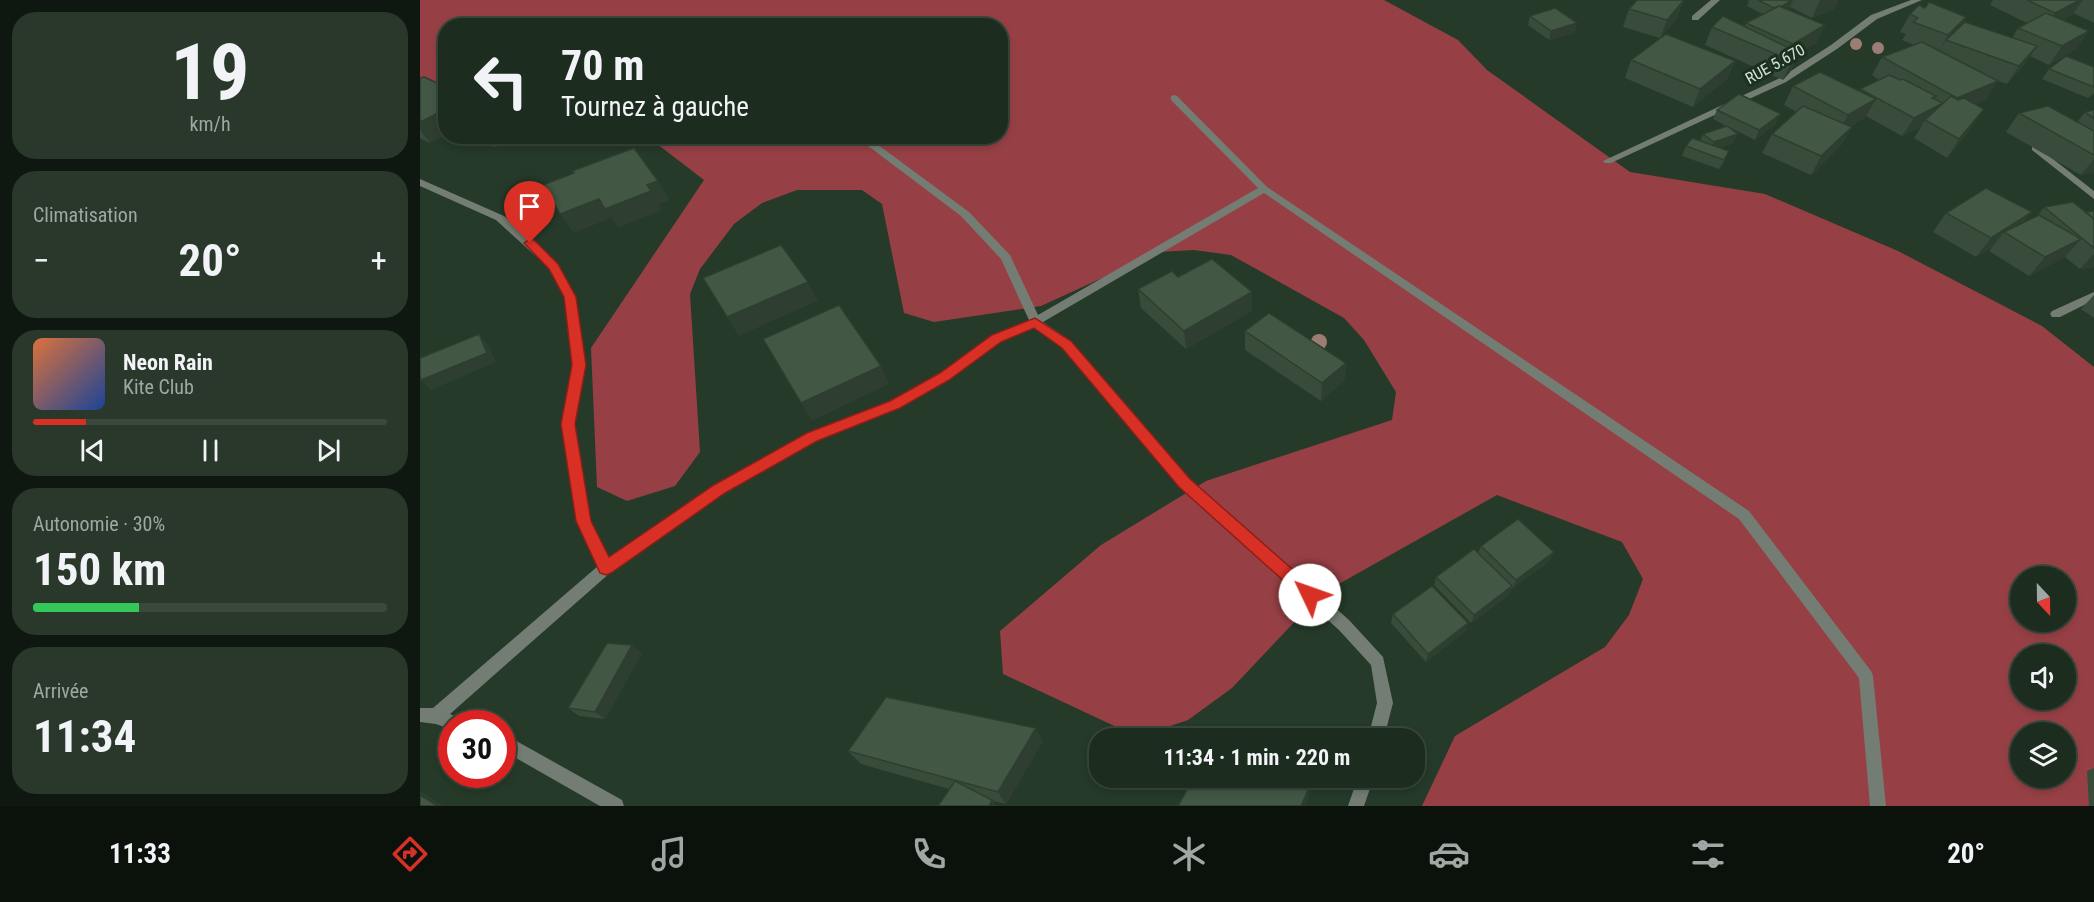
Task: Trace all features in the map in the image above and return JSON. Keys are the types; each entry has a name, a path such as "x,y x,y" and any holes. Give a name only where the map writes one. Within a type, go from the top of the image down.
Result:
{"street":[{"path":"1695,18 1716,0"},
{"name":"RUE 5.670","path":"1608,161 1783,80 1834,47 1874,17 1918,0"},
{"path":"1174,98 1264,189 1744,515 1866,676 1878,806"},
{"path":"870,144 974,222 1006,257 1035,322 1067,344 1185,483 1344,625 1378,662 1385,704 1379,728"},
{"path":"2035,148 2094,196"},
{"path":"420,182 500,218 554,267 570,297 579,365 568,424 584,521 606,568"},
{"path":"428,716 606,568 720,489 812,437 895,404 944,376 996,339 1035,322 1264,189"},
{"path":"2056,314 2094,296"},
{"path":"516,749 616,806"},
{"path":"1356,806 1362,788"}],"shaded area":[{"path":"420,0 1384,0 1458,40 1487,70 1630,172 1765,194 1898,251 2042,326 2094,367 2094,806 1422,806 1455,736 1605,647 1629,615 1643,579 1622,542 1497,495 1321,594 1232,688 1188,720 1164,728 1119,728 1003,674 1000,631 1101,545 1206,481 1392,420 1396,392 1364,340 1344,318 1231,255 1194,250 1159,252 1041,306 934,322 904,313 882,204 862,190 797,190 762,203 734,224 700,269 690,294 700,452 675,486 627,501 597,487 591,348 704,180 657,144 1008,144 1008,18 438,18 438,87 420,92"}],"building":[{"path":"1637,0 1684,0 1667,20 1629,9"},
{"path":"1758,0 1792,0 1781,7 1774,8"},
{"path":"2027,0 2080,0 2055,13"},
{"path":"1929,2 1966,17 1948,35 1913,22 1918,18 1910,14 1919,5 1925,8"},
{"path":"1779,6 1825,25 1793,44 1746,23"},
{"path":"1555,8 1577,23 1551,31 1530,16"},
{"path":"2046,13 2089,31 2062,46 2018,28"},
{"path":"1723,16 1799,53 1792,61 1712,27"},
{"path":"1965,22 2037,46 2019,66 1946,40"},
{"path":"1666,34 1735,61 1700,89 1631,60"},
{"path":"1922,42 1998,81 1957,98 1882,57"},
{"path":"2066,56 2094,67 2094,87 2049,69"},
{"path":"1820,72 1876,99 1848,115 1793,86"},
{"path":"1889,75 1903,79 1936,96 1932,98 1943,103 1914,118 1860,89"},
{"path":"424,77 438,83 438,113 420,122 420,78"},
{"path":"1739,94 1781,114 1759,130 1717,110"},
{"path":"1951,96 1958,100 1964,98 1984,109 1959,139 1925,120"},
{"path":"1803,106 1852,127 1821,156 1772,134"},
{"path":"2048,106 2094,131 2094,155 2019,113"},
{"path":"2094,110 2094,118 2085,112"},
{"path":"1727,126 1738,134 1714,142 1703,134"},
{"path":"1692,138 1729,151 1724,160 1686,146"},
{"path":"634,148 658,181 647,185 651,191 605,209 599,199 560,214 543,185 574,173 572,171"},
{"path":"1986,188 2032,212 1991,238 1946,213"},
{"path":"2073,202 2094,219 2094,248 2044,207"},
{"path":"2094,211 2094,219 2086,212"},
{"path":"2039,215 2081,239 2045,257 2004,232"},
{"path":"781,245 808,282 727,317 703,278"},
{"path":"1212,259 1252,292 1184,331 1138,289 1172,271 1178,277"},
{"path":"839,305 881,366 801,403 763,339"},
{"path":"1269,313 1346,363 1322,383 1245,331"},
{"path":"479,334 487,353 421,380 420,358"},
{"path":"1518,519 1554,552 1516,580 1481,546"},
{"path":"1474,549 1512,586 1474,615 1436,577"},
{"path":"1432,586 1468,623 1428,654 1393,614"},
{"path":"607,643 632,645 595,712 568,708"},
{"path":"886,697 1036,728 998,792 848,751"},
{"path":"955,781 992,800 989,806 938,806"},
{"path":"1188,788 1309,788 1301,806 1178,806"},
{"path":"420,795 438,806 420,806"}],"route":[{"path":"530,243 554,267 570,297 576,328 579,365 568,424 584,521 606,568 720,489 812,437 895,404 944,376 996,339 1035,322 1067,344 1185,483 1310,595"}]}
